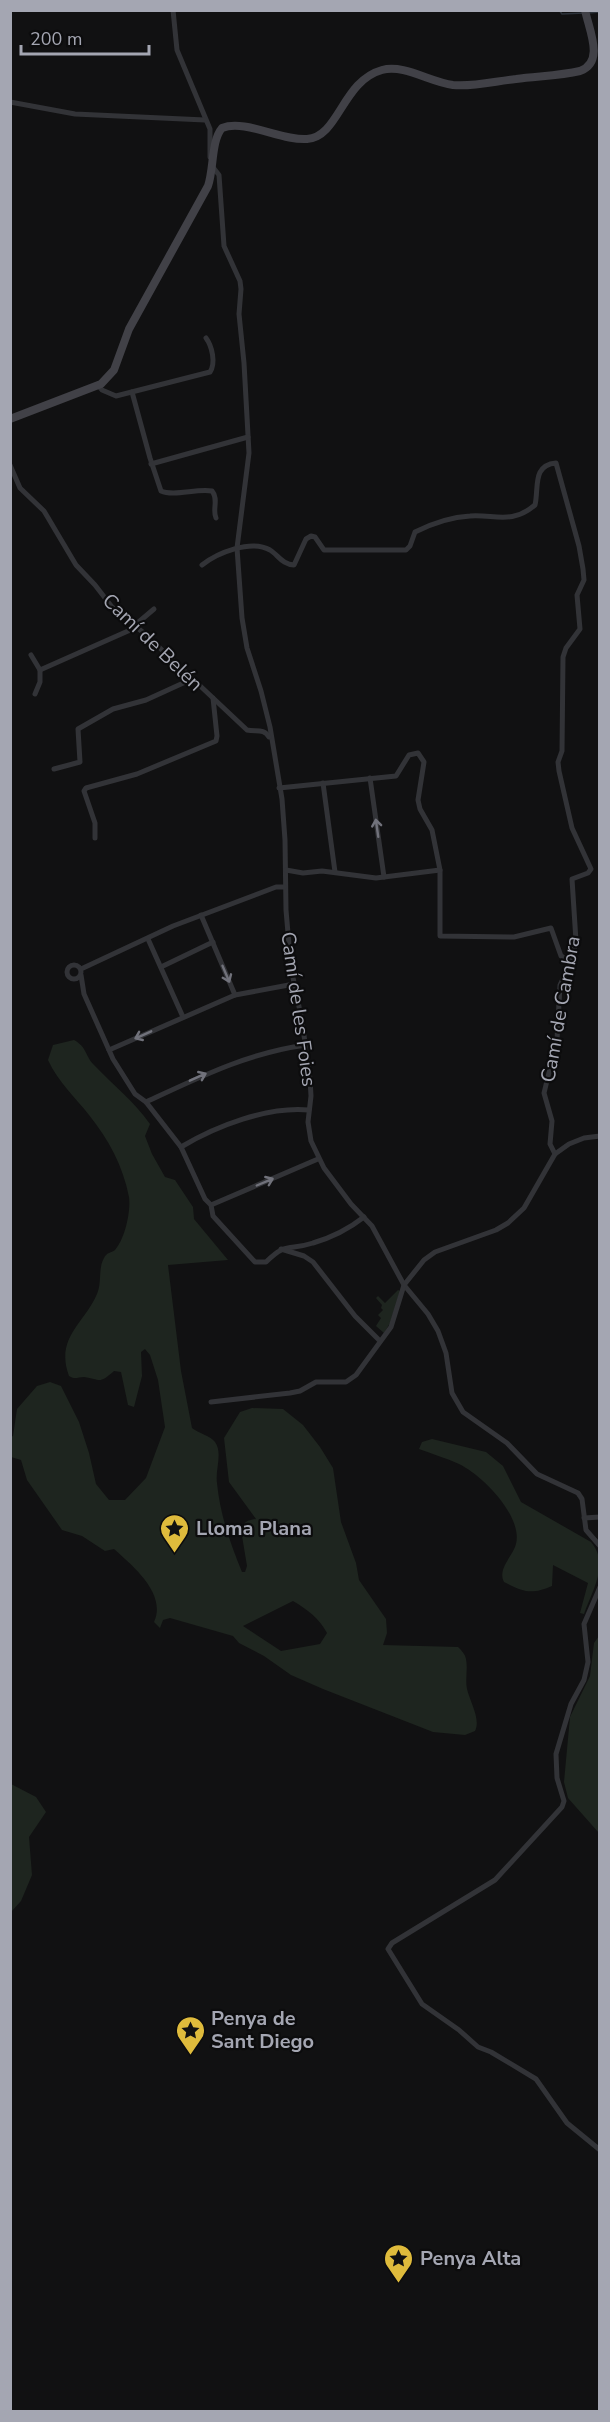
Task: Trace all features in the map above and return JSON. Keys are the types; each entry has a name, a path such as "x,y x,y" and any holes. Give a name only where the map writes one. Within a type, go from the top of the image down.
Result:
{"main road":[{"path":"10,419 98,385 106,380 114,370 129,329 203,195 213,170 216,139 222,128 234,126 293,138 313,138 330,126 355,87 382,70 397,70 455,85 583,70 591,64 594,57 585,14"}],"street":[{"name":"Camí de les Foies","path":"173,10 177,50 210,129 210,157 213,170 219,175 224,246 240,281 241,289 239,314 249,467 237,548 244,635 261,691 272,740 279,788 286,870 284,886 294,984 306,1045 311,1096 309,1135 318,1159 331,1179 374,1229 404,1285 428,1314 441,1337 446,1353 452,1393 463,1412 507,1443 537,1474 578,1493 582,1499 584,1518"},
{"path":"10,102 75,114 205,120"},
{"path":"98,385 102,390 116,396 210,372 213,366 212,356 210,343 206,338"},
{"path":"132,392 151,464 163,493 192,490 213,491 216,518"},
{"path":"151,464 248,437"},
{"name":"Camí de Cambra","path":"237,548 268,549 288,565 294,565 306,539 310,536 315,537 324,550 406,550 415,532 454,518 473,515 498,518 520,514 530,509 535,505 535,481 546,465 556,462 579,546 584,580 578,596 580,629 562,657 562,751 558,762 572,828 591,869 588,873 572,879 576,941 571,962 560,985 556,1040 544,1093 552,1121 549,1134 550,1144 555,1154"},
{"name":"Camí de Belén","path":"10,465 20,488 44,512 76,565 112,607 136,626 247,730 261,730 266,732 272,740"},
{"path":"202,565 214,555 237,548"},
{"path":"40,670 136,626 154,609"},
{"path":"31,655 40,670 40,682 35,694"},
{"path":"54,769 80,762 78,729 113,709 146,700 192,680"},
{"path":"95,838 95,823 84,791 86,788 136,774 216,741 213,698"},
{"path":"279,788 396,776 409,755 413,753 422,756 424,770 418,800 420,809 432,830 440,870 440,936 514,937 551,928 561,956 571,962"},
{"path":"370,778 384,877"},
{"path":"322,783 334,872"},
{"path":"286,870 384,877 440,870"},
{"path":"71,978 76,979 81,972 152,935 276,887 284,886"},
{"path":"201,915 235,995"},
{"path":"148,939 183,1017"},
{"path":"161,967 213,942"},
{"path":"84,994 81,972 75,965 71,966 68,972 84,994 109,1050 135,1094 146,1102 181,1148 205,1199 211,1205 213,1216 255,1262 266,1262 281,1249 313,1243 355,1224 364,1217"},
{"path":"109,1050 235,995 294,984"},
{"path":"146,1102 248,1057 306,1045"},
{"path":"181,1148 231,1122 287,1111 309,1110"},
{"path":"211,1402 290,1393 321,1381 346,1382 356,1375 392,1324 404,1285 424,1260 435,1252 496,1230 518,1215 555,1154 569,1144 584,1138 600,1136"},
{"path":"211,1205 318,1159"},
{"path":"281,1249 304,1256 313,1262 355,1316 380,1341"},
{"path":"600,1517 584,1518 588,1533 600,1546"},
{"path":"600,1587 584,1624 588,1665 584,1680 571,1704 556,1754 557,1778 564,1801 562,1807 495,1880 392,1942 388,1949 422,2004 459,2030 478,2047 491,2052 536,2079 567,2123 600,2150"}],"shaded area":[{"path":"74,1040 78,1043 94,1065 144,1116 150,1124 145,1136 165,1177 175,1180 193,1207 194,1219 228,1260 168,1265 181,1371 192,1428 211,1438 217,1446 220,1506 242,1572 245,1572 247,1566 241,1530 247,1522 256,1519 229,1482 224,1438 240,1412 252,1408 283,1409 303,1425 333,1468 341,1522 356,1563 359,1580 386,1619 387,1633 383,1645 458,1647 466,1659 467,1689 477,1721 475,1731 465,1735 433,1732 323,1689 291,1675 264,1656 239,1643 233,1636 170,1618 163,1620 160,1628 154,1622 157,1612 156,1601 146,1581 114,1549 105,1551 82,1536 62,1530 27,1480 21,1460 11,1457 11,1437 17,1409 37,1386 50,1382 61,1386 79,1422 96,1484 109,1500 125,1500 146,1478 165,1427 158,1380 150,1355 145,1349 141,1352 142,1376 134,1407 128,1405 121,1372 114,1371 99,1380 69,1376 66,1363 68,1341 97,1294 104,1258 115,1250 122,1239 127,1225 129,1197 119,1164 109,1144 48,1060 53,1045","holes":["293,1601 308,1611 324,1628 327,1633 320,1644 281,1651 243,1626"]},
{"path":"398,1290 400,1291 390,1323 384,1333 376,1326 381,1318 378,1315 383,1310 376,1298 378,1296 385,1303"},
{"path":"432,1439 486,1452 503,1466 521,1502 591,1542 599,1559 599,1568 598,1578 584,1614 580,1613 588,1583 553,1565 552,1586 545,1589 528,1591 504,1582 502,1572 516,1544 517,1533 507,1509 489,1487 468,1469 419,1449 422,1442"},
{"path":"599,1636 599,1833 568,1798 564,1782 570,1717 590,1676 594,1643"},
{"path":"11,1784 36,1797 46,1812 29,1837 32,1875 21,1901 11,1912"}],"waterway":[{"path":"559,10 562,14 584,13"},
{"path":"588,13 600,12"}],"place":[{"name":"Lloma Plana","path":"175,1554"},
{"name":"Penya de Sant Diego","path":"190,2056"},
{"name":"Penya Alta","path":"399,2284"}]}
